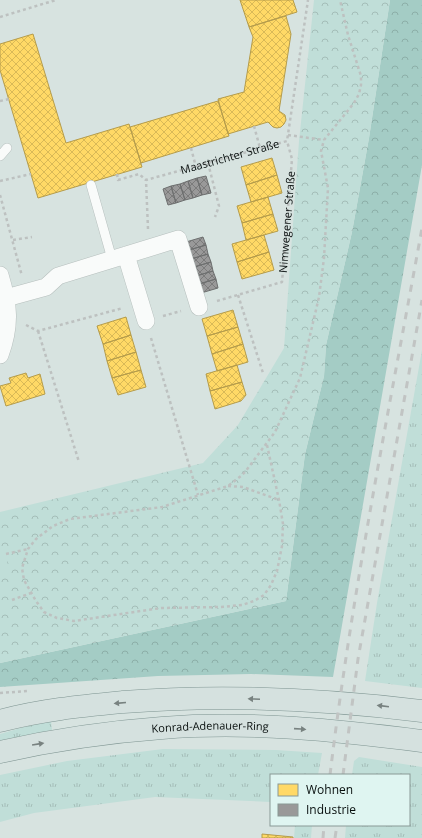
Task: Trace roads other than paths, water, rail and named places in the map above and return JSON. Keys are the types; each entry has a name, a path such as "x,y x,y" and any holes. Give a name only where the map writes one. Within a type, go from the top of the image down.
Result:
{"main road":[{"path":"4,719 96,704 159,699 282,699 374,705 422,711"},
{"name":"Konrad-Adenauer-Ring","path":"0,752 32,745 101,734 170,728 222,726 281,728 369,734 422,741"}],"street":[{"path":"6,298 46,287 58,276 178,239 199,307"},
{"path":"119,257 141,303 146,321"},
{"path":"0,275 6,298 8,314 7,329 0,355"}],"lane":[{"path":"0,156 8,148"},
{"path":"90,185 100,219 119,257"}],"railway":[{"path":"330,774 360,569 422,228"},
{"path":"343,774 358,659 422,300"},
{"path":"323,838 324,826"},
{"path":"335,838 337,826"}]}
